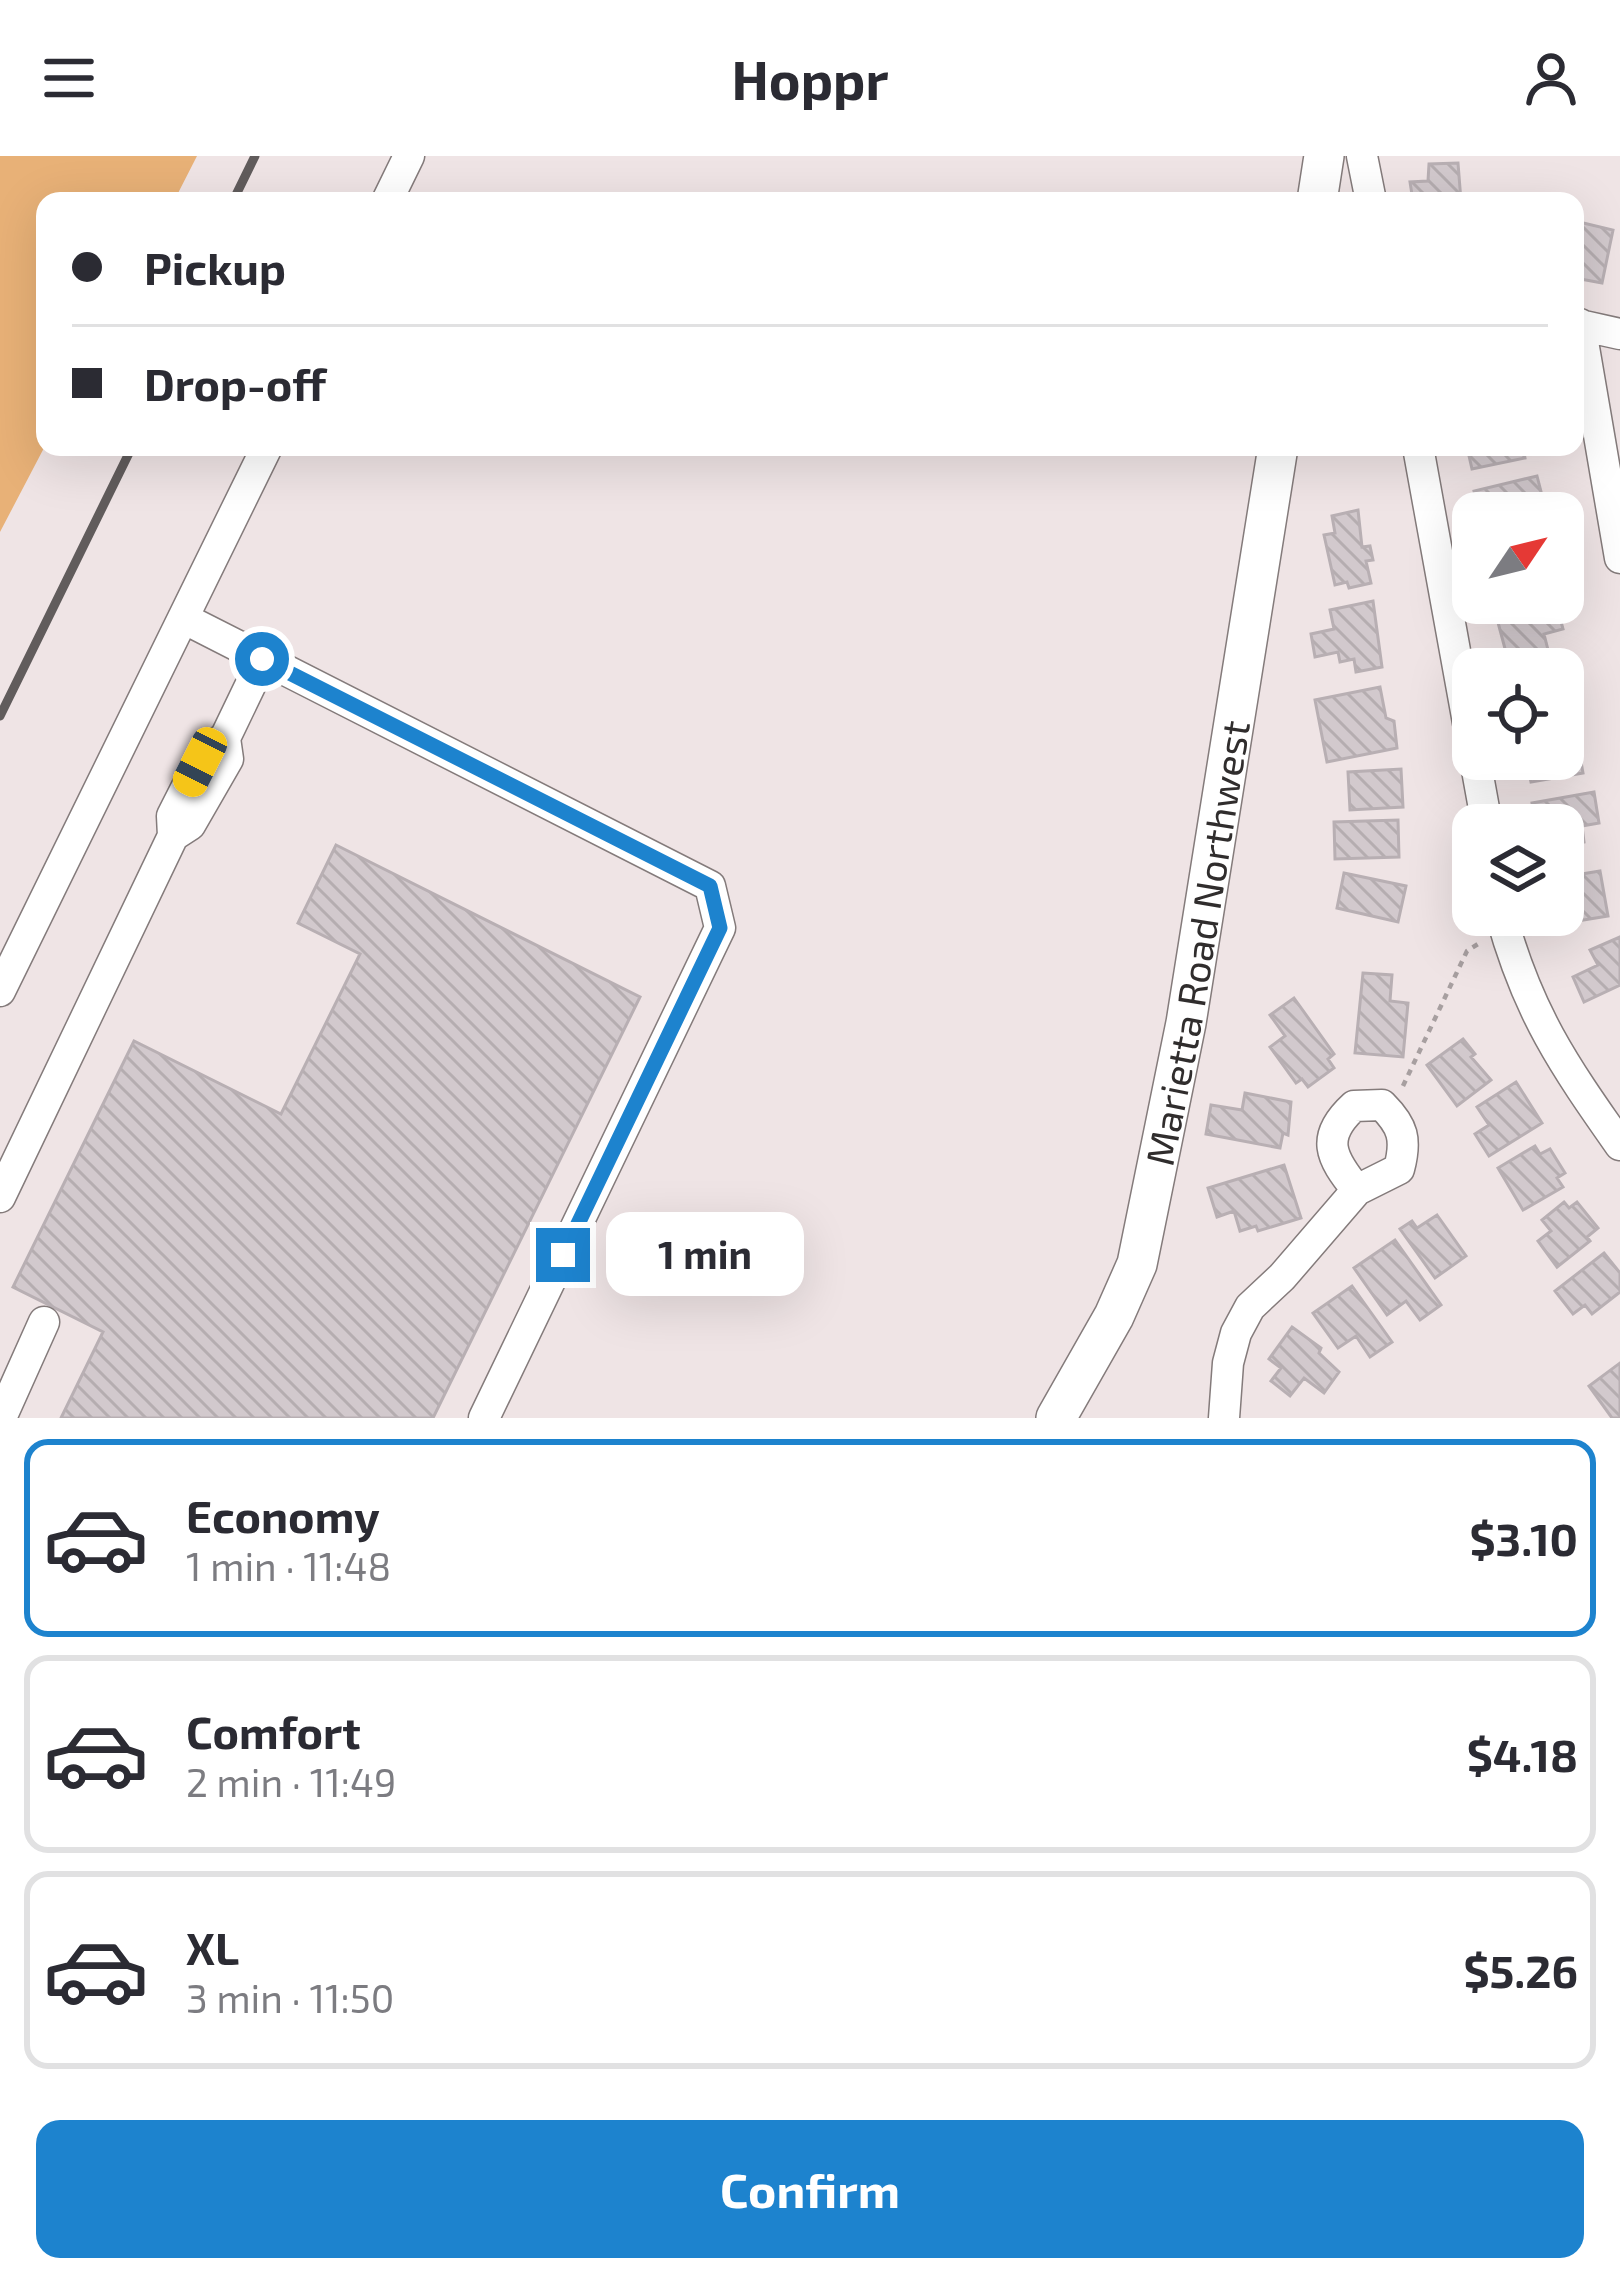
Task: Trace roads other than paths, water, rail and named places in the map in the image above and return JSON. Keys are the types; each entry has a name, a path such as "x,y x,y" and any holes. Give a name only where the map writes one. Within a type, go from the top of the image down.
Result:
{"main road":[{"path":"1319,192 1324,156"},
{"name":"Marietta Road Northwest","path":"1056,1418 1114,1316 1137,1264 1186,1023 1277,456"}],"street":[{"path":"391,192 409,156"},
{"path":"1362,156 1369,192"},
{"path":"1584,326 1620,334"},
{"path":"1584,362 1620,558"},
{"path":"0,991 263,456"},
{"path":"1420,456 1454,648"},
{"path":"183,618 710,886 720,928 484,1418"},
{"path":"0,1197 173,836 190,825 228,759 225,738 262,659"},
{"path":"1507,936 1537,1019 1620,1145"},
{"path":"1224,1418 1228,1363 1250,1307 1357,1190 1399,1168 1405,1148 1402,1125 1382,1105 1354,1106 1334,1124 1331,1146 1340,1171 1357,1190"},
{"path":"1,1418 44,1322"}],"railway":[{"path":"237,192 255,156"},
{"path":"0,716 128,456"}]}
